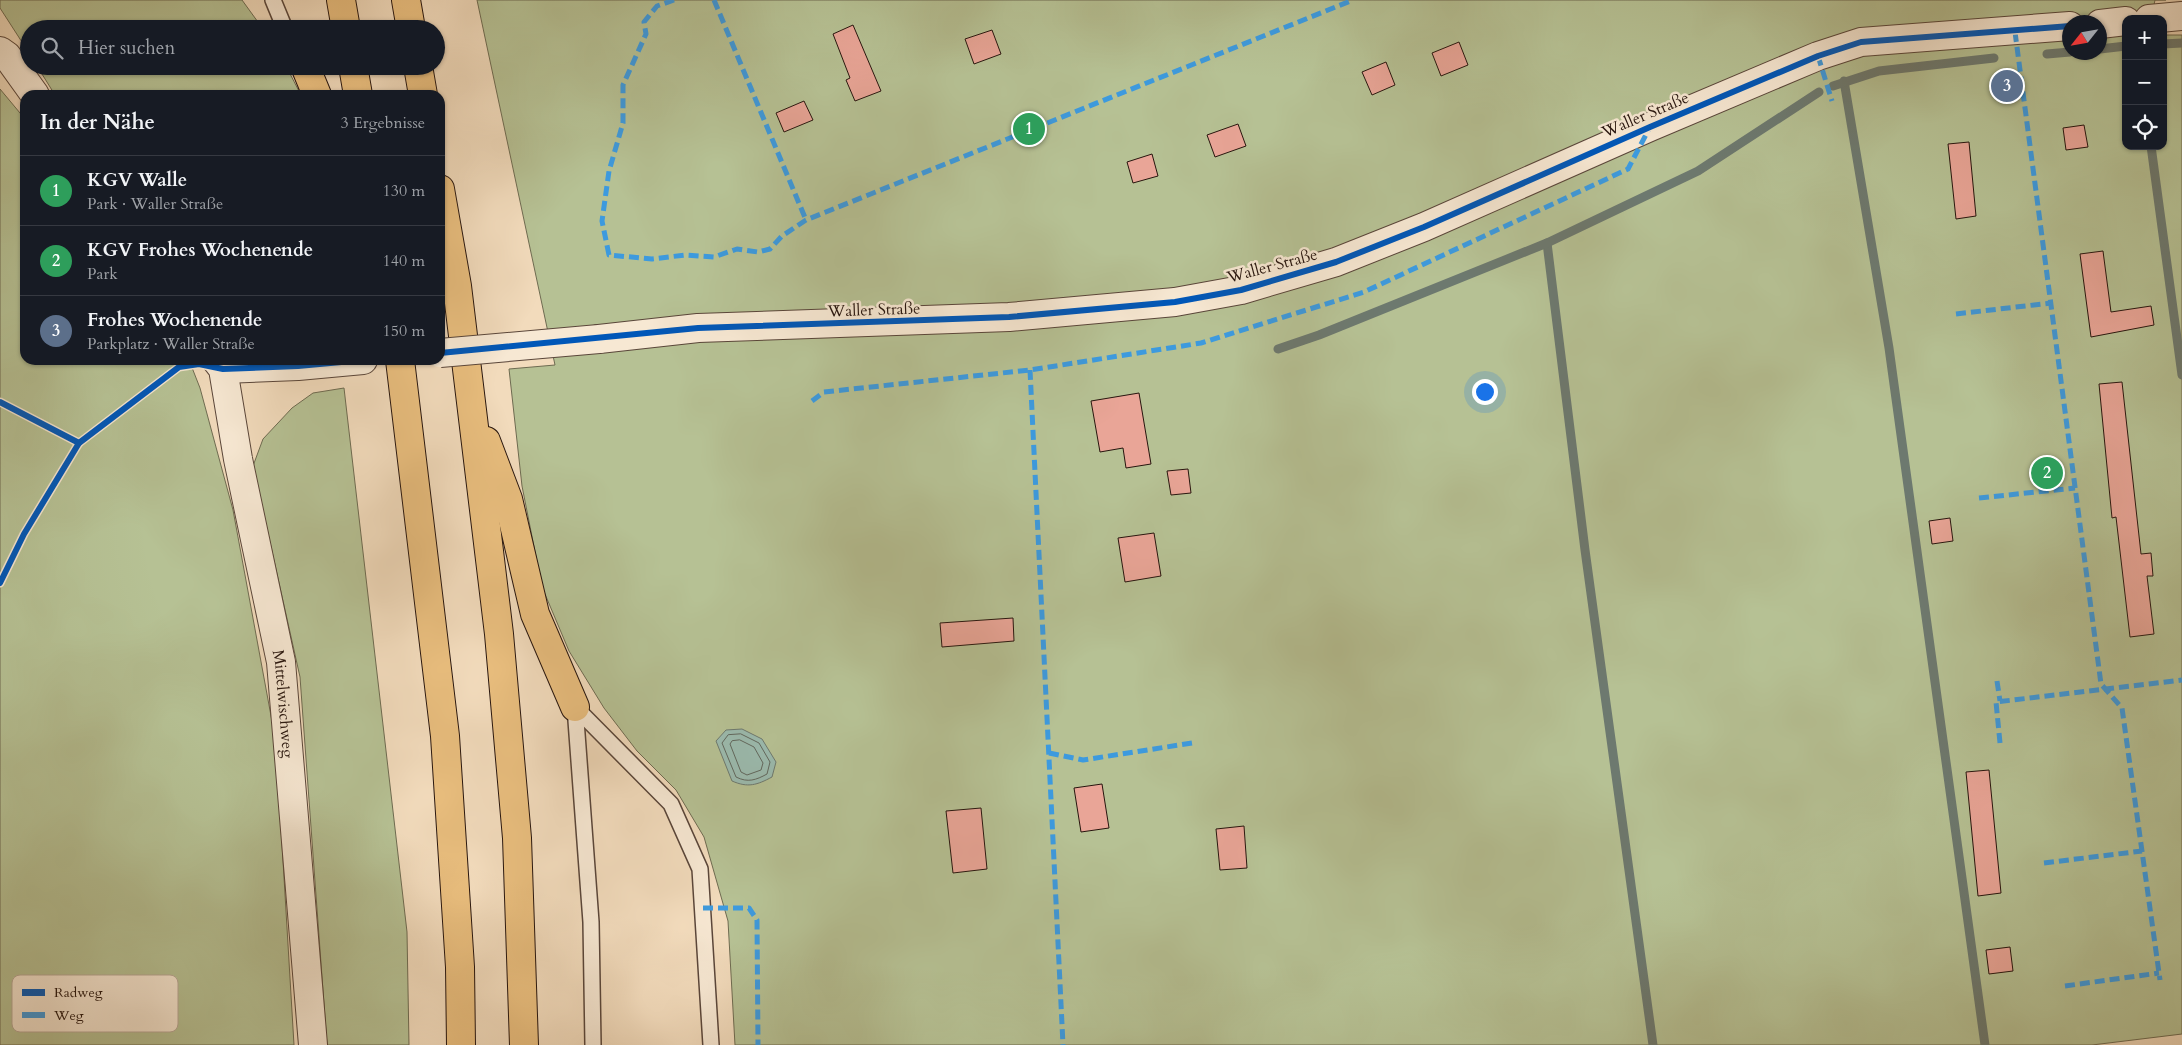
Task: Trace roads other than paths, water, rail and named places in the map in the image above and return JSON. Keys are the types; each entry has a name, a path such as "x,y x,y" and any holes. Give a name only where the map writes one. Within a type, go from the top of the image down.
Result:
{"highway":[{"path":"341,0 344,20"},
{"path":"406,0 409,20"},
{"path":"309,75 315,90"},
{"path":"355,75 357,90"},
{"path":"420,75 422,90"},
{"path":"445,216 458,286 499,634 517,838 524,1045"},
{"path":"401,365 445,736 460,967 461,1045"},
{"path":"472,403 508,499 535,614 575,706"}],"street":[{"path":"2167,17 2182,16"},
{"path":"2107,23 2122,21"},
{"name":"Waller Straße","path":"445,353 698,328 1019,316 1175,302 1242,290 1336,262 1424,227 1650,127 1818,56 1861,42 2062,27"},
{"path":"2,51 31,90"},
{"name":"Mittelwischweg","path":"220,365 281,662 313,1045"},
{"path":"259,365 309,365"}],"lane":[{"path":"273,0 281,20"},
{"path":"575,706 591,922 593,1045"},
{"path":"575,706 671,804 700,870 711,1045"}],"water":[{"path":"742,729 762,739 776,762 772,777 757,784 748,785 732,781 716,741 726,730"}],"waterway":[{"path":"2167,44 2182,43"},
{"path":"2107,48 2122,46"},
{"path":"2047,54 2062,53"},
{"path":"1833,86 1879,71 1994,58"},
{"path":"1844,81 1889,348 1985,1045"},
{"path":"1278,349 1319,335 1547,243 1698,171 1819,92"},
{"path":"2152,150 2182,375"},
{"path":"1547,243 1585,550 1653,1045"}],"place":[{"name":"Frohes Wochenende","path":"2007,86"},
{"name":"KGV Walle","path":"1029,129"},
{"name":"KGV Frohes Wochenende","path":"2047,473"}]}
